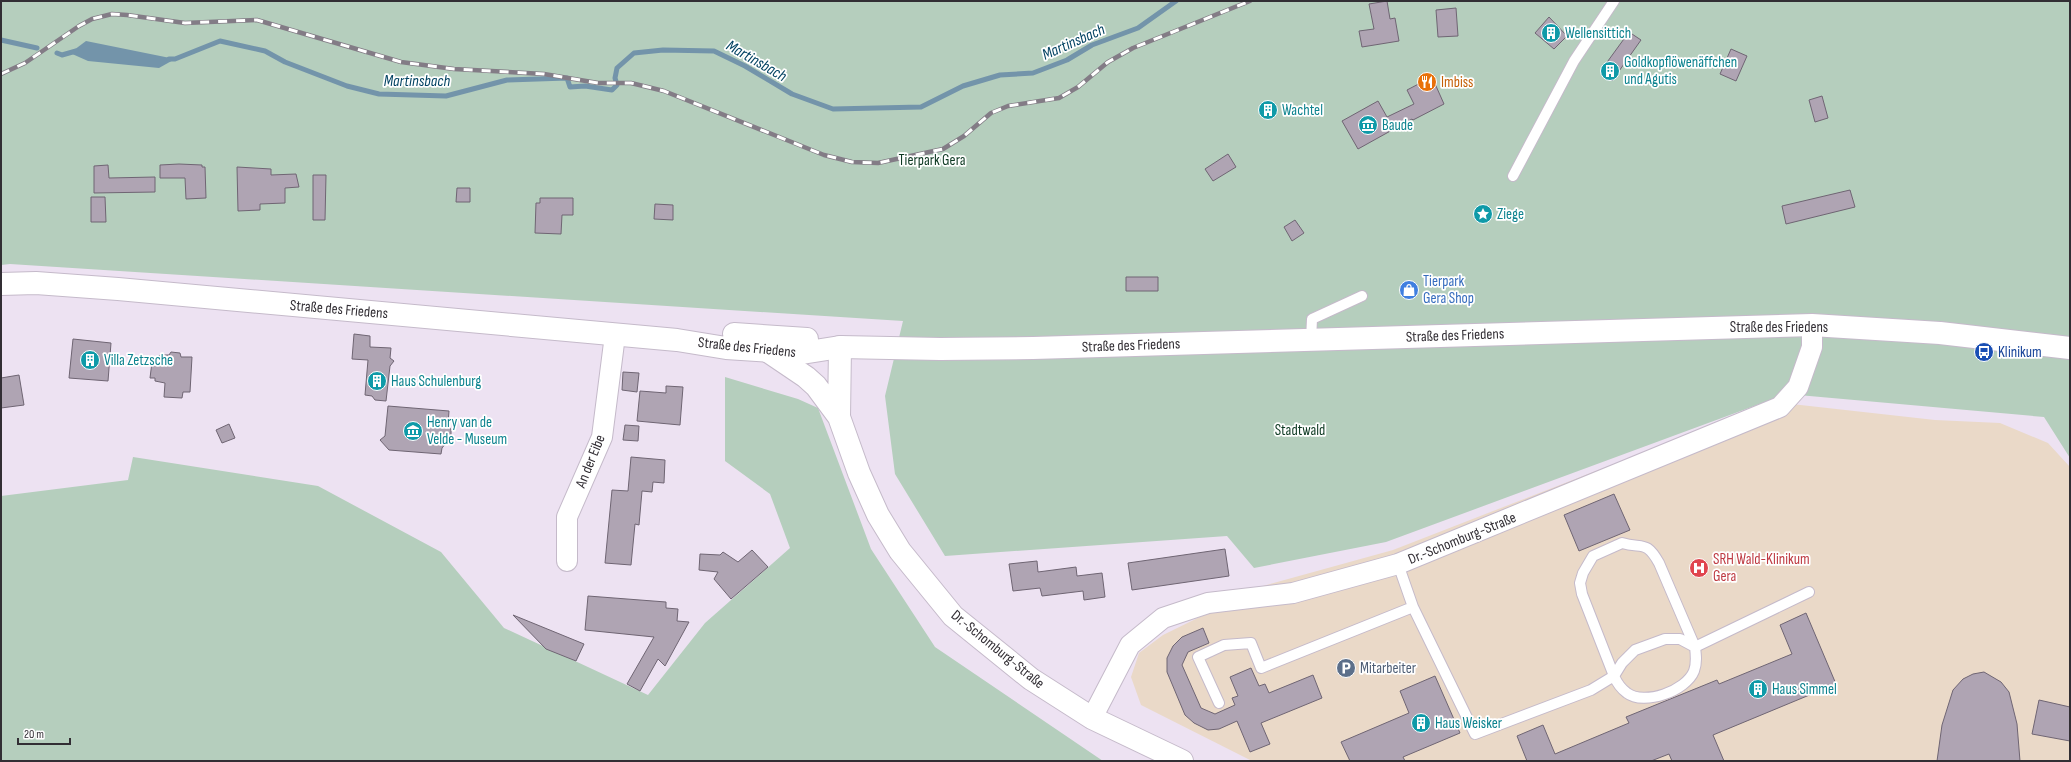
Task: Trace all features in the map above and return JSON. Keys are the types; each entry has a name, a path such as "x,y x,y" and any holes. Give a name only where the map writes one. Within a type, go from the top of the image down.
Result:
{"main road":[{"name":"Straße des Friedens","path":"1,284 29,283 126,290 677,340 726,348 769,352 802,353 840,347 940,350 1812,325 1940,333 2070,348"},
{"name":"Straße des Friedens","path":"677,340 728,334 802,338 840,347"},
{"name":"Dr.-Schomburg-Straße","path":"840,347 839,417 859,473 878,515 900,551 953,616 1031,679 1092,718 1182,761"},
{"path":"769,352 806,377 816,386 839,417"}],"street":[{"name":"Dr.-Schomburg-Straße","path":"1092,718 1130,645 1163,618 1208,603 1293,593 1398,564 1780,407 1798,387 1812,347 1812,325"},
{"name":"An der Eibe","path":"566,562 567,517 602,437 615,335"}],"lane":[{"path":"1513,176 1574,61 1614,1"},
{"path":"1311,340 1312,319 1362,296"},
{"path":"1622,543 1631,546 1642,545 1652,551 1659,563 1695,647 1696,659 1694,671 1688,681 1669,693 1655,697 1639,697 1628,694 1619,687 1614,676 1582,594 1580,583 1583,573 1594,556 1622,543"},
{"path":"1398,564 1414,607 1475,734 1591,690 1614,676 1622,663 1635,650 1665,639 1680,640 1695,647"},
{"path":"1695,647 1809,592"},
{"path":"1219,703 1198,657 1224,645 1251,643 1261,668 1414,607"}],"shaded area":[{"name":"SRH Wald-Klinikum Gera","path":"1773,402 1935,420 2000,423 2048,443 2070,467 2070,761 1252,761 1141,705 1131,677 1139,653 1163,635 1263,586 1393,550"}],"green space":[{"path":"1,1 2070,1 2070,458 2044,417 1787,394 1386,542 1254,568 1227,536 945,556 895,474 885,396 903,321 10,264 1,265"},
{"path":"725,377 798,399 818,408 871,549 935,647 1103,761 1,761 1,496 128,480 133,457 318,486 441,552 504,628 648,695 705,623 790,548 770,494 725,461"}],"water":[{"path":"86,41 175,59 159,68 88,61 70,53"}],"building":[{"path":"1387,1 1390,19 1395,18 1399,41 1362,47 1359,31 1374,29 1369,4"},
{"path":"1456,8 1458,36 1438,37 1436,10"},
{"name":"Wellensittich","path":"1549,17 1567,36 1554,49 1535,33"},
{"path":"1629,32 1641,40 1612,81 1605,65"},
{"path":"1731,49 1747,56 1736,81 1720,74"},
{"path":"1432,77 1444,104 1413,120 1412,119 1358,149 1342,121 1378,101 1387,117 1414,104 1407,90"},
{"path":"1822,96 1828,118 1815,122 1809,100"},
{"path":"1228,154 1236,167 1213,181 1205,169"},
{"path":"108,165 109,178 155,177 155,192 94,193 94,166"},
{"path":"160,165 202,165 202,167 205,167 206,198 186,199 185,178 160,178"},
{"path":"237,167 271,169 271,175 296,174 299,187 285,188 285,203 260,204 260,210 238,211"},
{"path":"313,175 326,175 325,220 313,220"},
{"path":"457,188 470,188 470,202 456,202"},
{"path":"1850,190 1855,207 1786,224 1782,206"},
{"path":"91,197 105,197 106,222 91,222"},
{"path":"540,198 573,198 573,215 562,215 561,234 535,233 536,203 540,203"},
{"path":"655,204 673,205 673,220 654,219"},
{"path":"1295,220 1304,233 1292,241 1284,227"},
{"path":"1126,277 1158,277 1158,291 1126,291"},
{"path":"354,334 370,336 370,347 391,348 390,358 394,361 390,366 386,401 375,400 372,396 365,395 368,360 352,359"},
{"name":"Villa Zetzsche","path":"73,339 111,343 108,381 69,378"},
{"path":"171,352 180,353 181,357 192,357 190,392 183,392 182,398 164,397 165,383 155,381 155,378 150,378 152,362 160,355 169,355"},
{"path":"623,372 639,373 637,392 622,390"},
{"path":"19,375 24,405 1,408 1,378"},
{"path":"666,386 683,387 680,425 637,421 640,391 666,393"},
{"name":"Haus Schulenburg","path":"388,406 449,411 448,424 451,430 451,437 442,448 441,454 389,450 380,440 385,436"},
{"path":"229,424 235,438 222,443 216,430"},
{"path":"625,425 639,426 638,441 623,440"},
{"path":"631,457 665,460 664,483 653,482 652,492 642,491 639,525 635,524 631,565 605,563 612,490 628,491"},
{"path":"1614,494 1630,530 1579,551 1564,515"},
{"path":"1225,549 1229,576 1132,590 1128,563"},
{"path":"752,550 768,567 731,599 714,579 718,572 699,570 700,554 720,555 723,552 738,562"},
{"path":"1037,561 1038,572 1076,567 1077,576 1102,573 1105,597 1084,600 1083,591 1042,596 1040,588 1013,591 1009,564"},
{"path":"588,596 666,602 666,608 678,609 677,621 689,622 665,666 658,659 640,691 627,684 654,637 585,630"},
{"name":"Haus Simmel","path":"1806,613 1836,684 1713,735 1724,761 1672,761 1669,754 1651,761 1527,761 1517,736 1543,725 1555,754 1629,723 1626,717 1717,680 1719,684 1792,654 1780,625"},
{"path":"513,615 584,644 576,661 546,649"},
{"path":"1203,628 1209,643 1188,652 1182,665 1201,708 1215,714 1235,705 1232,698 1238,696 1230,677 1251,668 1259,686 1265,684 1269,693 1313,675 1322,698 1261,723 1270,744 1250,752 1237,721 1219,729 1208,730 1194,723 1185,715 1167,672 1167,658 1173,646 1182,637"},
{"path":"1984,672 2001,682 2009,692 2017,724 2020,761 1937,761 1942,725 1953,690 1963,679 1973,674"},
{"name":"Haus Weisker","path":"1435,676 1460,733 1403,757 1405,761 1350,761 1341,742 1409,713 1400,691"},
{"path":"2039,700 2070,707 2070,741 2032,734"}],"waterway":[{"name":"Martinsbach","path":"169,59 175,59 220,41 265,51 285,62 347,86 379,94 446,96 507,80 567,78 570,87 585,86 612,90 617,85 615,78 617,68 634,53 663,50 714,51 745,66 792,94 833,109 921,107 963,86 1000,75 1033,73 1067,60 1092,45 1138,28 1176,1"},
{"name":"Martinsbach","path":"1,40 37,48"},
{"name":"Martinsbach","path":"57,53 62,55 76,51"}],"railway":[{"path":"1,74 25,63 79,26 92,19 112,14 185,23 257,20 401,62 454,69 544,74 598,83 631,83 664,91 824,155 852,162 878,163 943,149 964,136 991,113 1008,106 1059,98 1078,87 1108,62 1133,48 1250,1"}],"place":[{"name":"Wellensittich","path":"1551,33"},
{"name":"Goldkopflöwenäffchen und Agutis","path":"1610,71"},
{"name":"Imbiss","path":"1427,82"},
{"name":"Wachtel","path":"1268,110"},
{"name":"Baude","path":"1368,125"},
{"name":"Ziege","path":"1483,214"},
{"name":"Tierpark Gera Shop","path":"1409,290"},
{"name":"Klinikum","path":"1984,352"},
{"name":"Villa Zetzsche","path":"90,360"},
{"name":"Haus Schulenburg","path":"377,381"},
{"name":"Henry van de Velde - Museum","path":"413,431"},
{"name":"SRH Wald-Klinikum Gera","path":"1699,568"},
{"name":"Mitarbeiter","path":"1346,668"},
{"name":"Haus Simmel","path":"1758,689"},
{"name":"Haus Weisker","path":"1421,723"}],"park label":[{"name":"Tierpark Gera","path":"932,160"},
{"name":"Stadtwald","path":"1300,430"}]}
